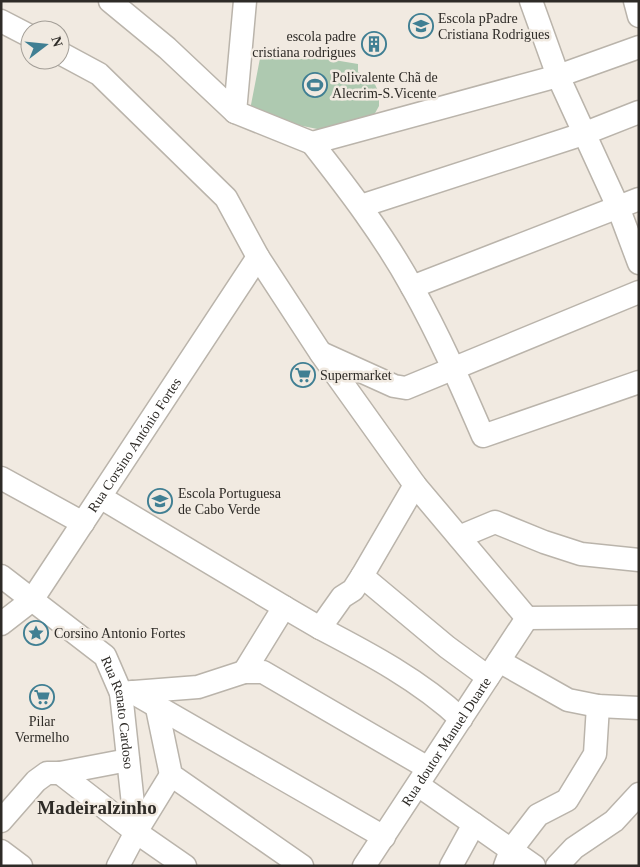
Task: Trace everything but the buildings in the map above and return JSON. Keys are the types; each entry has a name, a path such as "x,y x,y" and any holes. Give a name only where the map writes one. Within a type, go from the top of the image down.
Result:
{"street":[{"path":"110,1 167,48 235,112 312,143 360,206 412,287 454,368 483,436 639,382"},
{"path":"235,112 245,1"},
{"path":"530,1 558,76 618,207 639,263"},
{"path":"635,1 639,16"},
{"path":"1,21 20,31"},
{"path":"312,143 558,76 639,47"},
{"path":"70,58 99,74 226,198 258,257 320,352 415,485 527,618 639,616"},
{"path":"360,206 583,134 639,112"},
{"path":"412,287 639,198"},
{"name":"Rua Corsino António Fortes","path":"1,624 32,600 258,257"},
{"path":"320,352 394,386 406,388 639,292"},
{"path":"1,478 83,523"},
{"path":"320,628 342,597 353,590 415,485"},
{"path":"100,497 396,672 447,706 461,718"},
{"path":"459,537 495,522 544,542 581,554 639,560"},
{"name":"Rua Renato Cardoso","path":"1,576 105,656 126,693 128,760 136,832"},
{"path":"362,576 447,647 493,669 568,700 598,706 639,708"},
{"path":"244,672 284,607"},
{"name":"Rua doutor Manuel Duarte","path":"364,866 527,618"},
{"path":"126,693 198,687 244,672 263,672 423,776 508,858 534,866"},
{"path":"126,693 157,708 384,837"},
{"path":"508,858 538,815 567,800 595,754 598,706"},
{"path":"118,866 136,832 171,775 157,708"},
{"path":"1,821 36,781 47,773 60,773 128,760"},
{"path":"60,773 136,832 185,866"},
{"path":"171,775 302,866"},
{"path":"557,866 574,848 614,821 639,794"},
{"path":"451,866 474,824"},
{"path":"1,850 21,866"}],"green space":[{"name":"Polivalente Chã de Alecrim-S.Vicente","path":"262,48 358,64 358,72 372,78 379,93 379,106 374,115 327,131 249,115"}],"place":[{"name":"Escola pPadre Cristiana Rodrigues","path":"421,26"},
{"name":"escola padre cristiana rodrigues","path":"374,44"},
{"name":"Polivalente Chã de Alecrim-S.Vicente","path":"315,85"},
{"name":"Supermarket","path":"303,375"},
{"name":"Escola Portuguesa de Cabo Verde","path":"160,501"},
{"name":"Corsino Antonio Fortes","path":"36,633"},
{"name":"Pilar Vermelho","path":"42,697"}],"district":[{"name":"Madeiralzinho","path":"97,807"}]}
